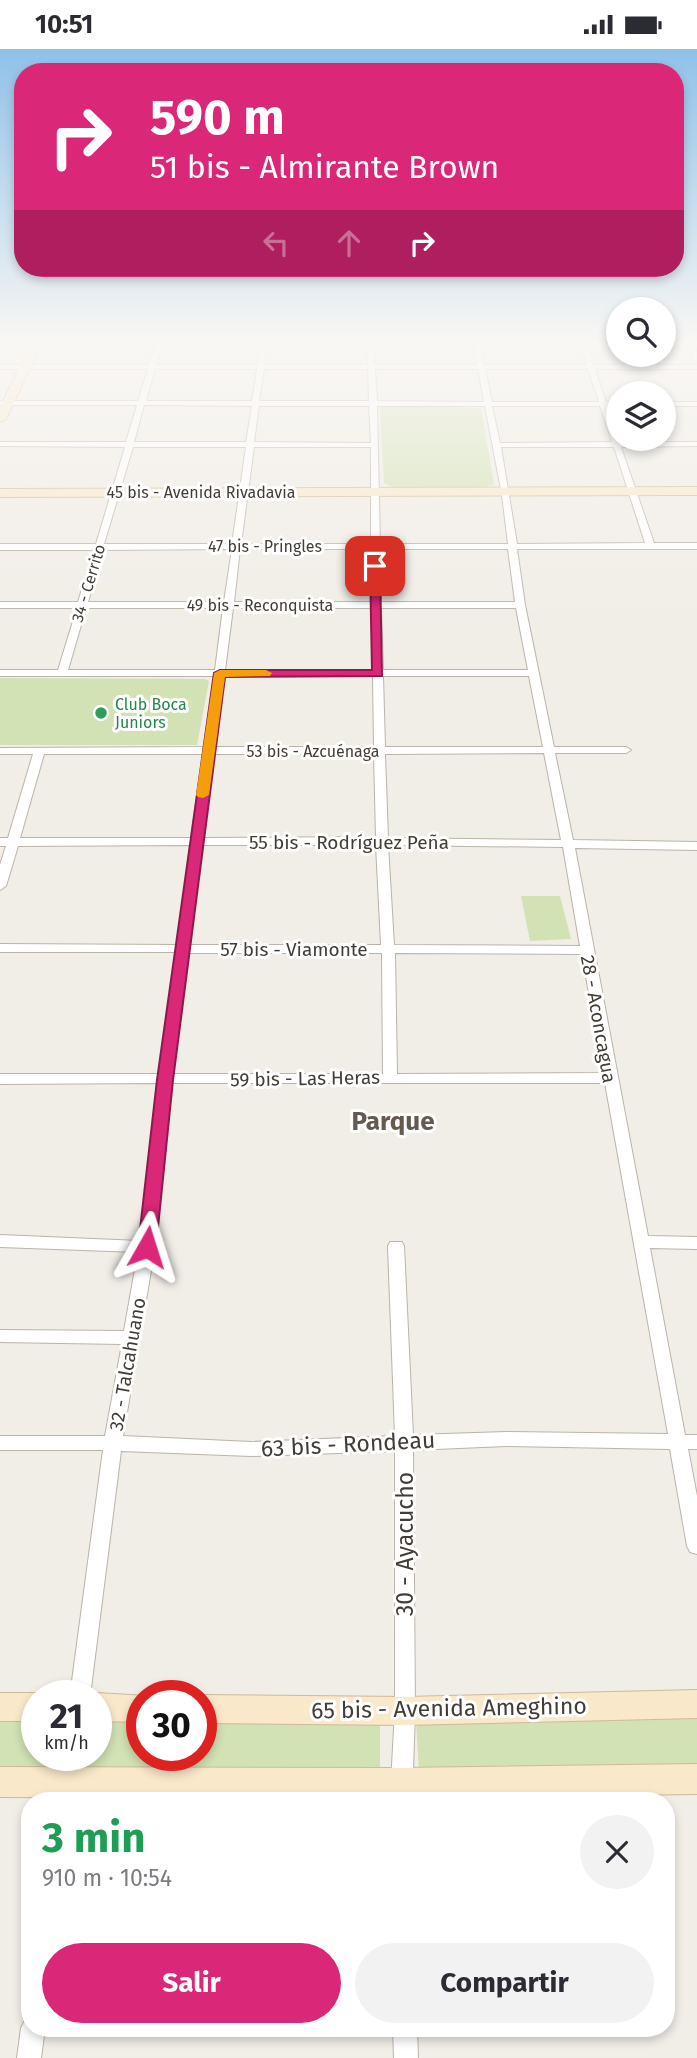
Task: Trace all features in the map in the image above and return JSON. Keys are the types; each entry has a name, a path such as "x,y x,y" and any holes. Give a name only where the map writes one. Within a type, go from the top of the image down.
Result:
{"main road":[{"name":"45 bis - Avenida Rivadavia","path":"0,492 375,492 386,495 697,493"},
{"name":"65 bis - Avenida Ameghino","path":"217,1709 405,1711 697,1704"},
{"path":"0,1707 21,1707"},
{"path":"0,1781 67,1779 401,1792 697,1779"}],"street":[{"name":"34 - Cerrito","path":"62,674 80,605 133,434"},
{"name":"32 - Talcahuano","path":"82,1680 113,1443 147,1247 165,1080 252,434"},
{"path":"374,434 379,750 388,950 390,1077"},
{"name":"28 - Aconcagua","path":"494,434 505,493 520,605 568,844 697,1546"},
{"path":"0,444 375,445"},
{"path":"676,444 697,444"},
{"path":"496,445 606,445"},
{"path":"620,451 651,547"},
{"name":"47 bis - Pringles","path":"0,547 697,546"},
{"name":"49 bis - Reconquista","path":"0,605 520,605"},
{"path":"0,673 534,673"},
{"name":"53 bis - Azcuénaga","path":"0,751 626,751"},
{"path":"0,885 6,842 39,751"},
{"name":"55 bis - Rodríguez Peña","path":"6,842 382,841 697,846"},
{"name":"57 bis - Viamonte","path":"0,948 587,950"},
{"name":"59 bis - Las Heras","path":"0,1079 610,1078"},
{"path":"0,1241 147,1247"},
{"path":"640,1242 697,1243"},
{"name":"30 - Ayacucho","path":"396,1246 404,1441 405,1711 401,1792"},
{"path":"0,1336 132,1338"},
{"name":"63 bis - Rondeau","path":"0,1443 113,1443 251,1449 506,1439 697,1442"},
{"path":"29,2058 32,2037"},
{"path":"405,2037 406,2058"}],"green space":[{"path":"381,434 485,434 494,484 485,487 393,487 384,483"},
{"name":"Club Boca Juniors","path":"0,678 209,681 197,745 0,745"},
{"path":"521,896 560,896 571,939 530,941"},
{"path":"697,1715 697,1767 419,1773 416,1720"},
{"path":"112,1720 126,1720 126,1767 112,1767"},
{"path":"217,1720 380,1721 380,1768 217,1767"},
{"path":"0,1721 21,1721 21,1767 0,1767"}],"slow traffic":[{"path":"203,795 220,673 266,673"}],"place":[{"name":"Club Boca Juniors","path":"101,713"}],"district":[{"name":"Parque","path":"393,1121"}],"route":[{"path":"147,1247 165,1080 220,673 378,673 375,566"}]}
